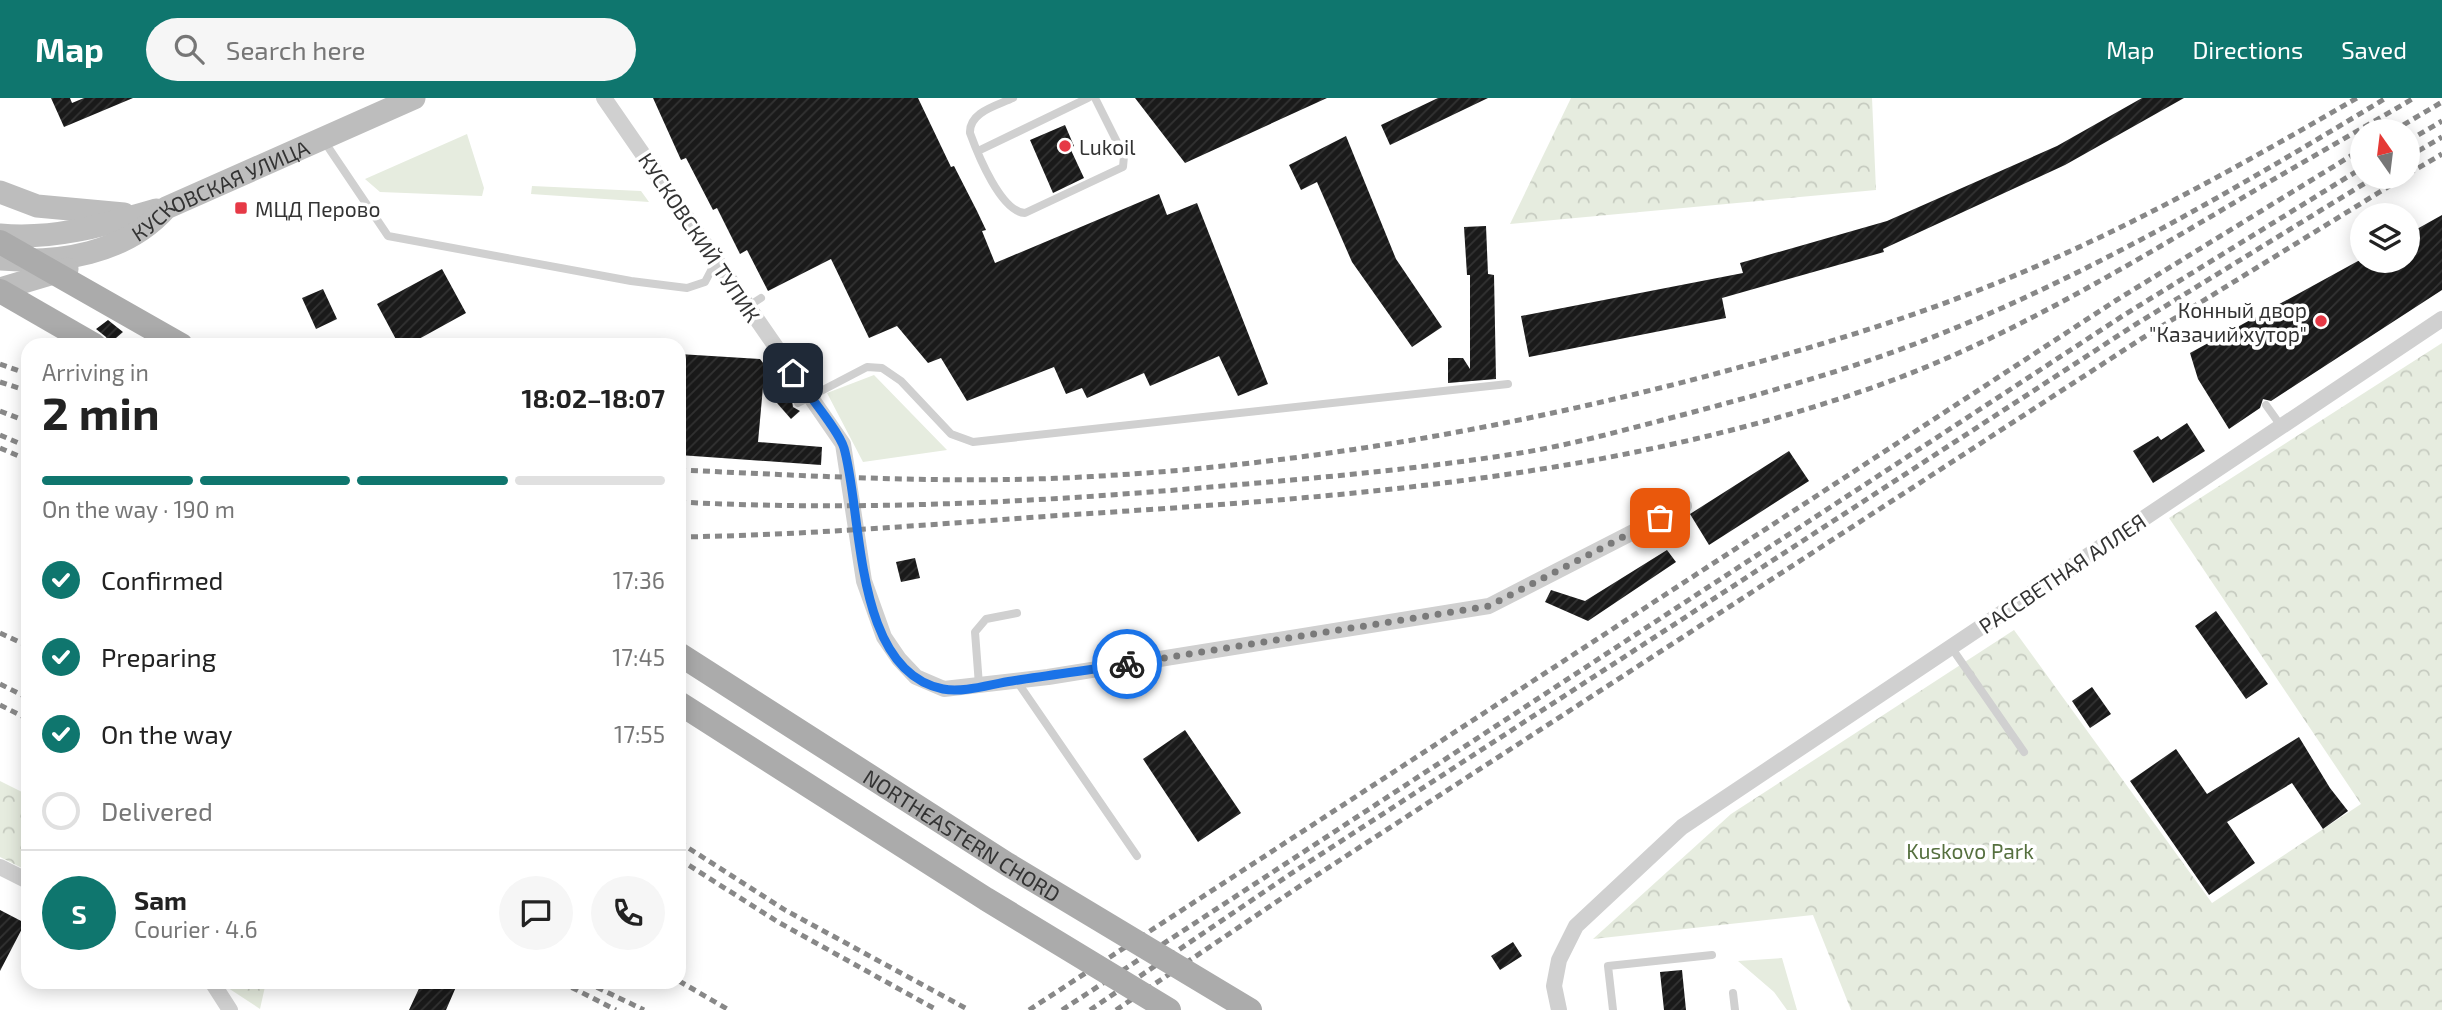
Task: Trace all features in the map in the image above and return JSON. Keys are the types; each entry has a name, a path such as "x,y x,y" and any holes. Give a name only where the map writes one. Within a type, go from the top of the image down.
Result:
{"main road":[{"path":"0,242 169,338"},
{"path":"0,290 82,338"},
{"name":"NORTHEASTERN CHORD","path":"686,658 1007,864 1250,1010"},
{"name":"NORTHEASTERN CHORD","path":"686,707 963,884 1169,1010"}],"street":[{"name":"КУСКОВСКАЯ УЛИЦА","path":"11,260 61,260 91,253 131,235 166,208 414,98"},
{"name":"КУСКОВСКИЙ ТУПИК","path":"604,98 747,307 803,399 843,444 855,508 864,581 884,636 899,659 916,677 944,689 979,687 1489,606 1684,506"},
{"path":"0,192 37,206 137,215"},
{"path":"0,235 53,235 90,229 166,208"},
{"path":"0,290 55,275 75,266 91,253"},
{"name":"РАССВЕТНАЯ АЛЛЕЯ","path":"1559,1010 1554,986 1559,960 1576,926 1682,827 2442,319"},
{"path":"0,867 21,878"},
{"path":"217,989 232,1008"}],"lane":[{"path":"1013,98 973,119 970,133 1007,206 1018,212 1031,212 1123,167 1124,156 1095,98"},
{"path":"978,151 1087,98"},
{"path":"323,138 388,236 631,281 687,288 705,282 715,263"},
{"path":"747,307 761,298"},
{"path":"803,399 867,367 882,368 901,381 951,434 972,442 1508,384"},
{"path":"2266,405 2281,426"},
{"path":"979,687 975,632 986,620 1017,614"},
{"path":"1951,647 2024,752"},
{"path":"1016,680 1137,856"},
{"path":"1613,1010 1608,966 1712,955"},
{"path":"1733,993 1735,1010"}],"green space":[{"path":"1571,98 1872,98 1876,190 1510,224"},
{"path":"467,134 484,188 482,196 380,192 365,179"},
{"path":"532,186 641,191 649,202 531,194"},
{"name":"Kuskovo Park","path":"2442,343 2442,1010 1851,1010 1813,915 1593,939 1731,814 2014,630 2212,903 2361,804 2169,518"},
{"path":"874,375 947,450 863,462 827,393"},
{"path":"0,781 21,792 21,868 0,857"},
{"path":"1782,958 1797,1010 1787,1010 1774,992 1738,961"},
{"path":"230,989 264,989 260,1009"}],"building":[{"path":"51,98 70,98 72,103 84,98 133,98 64,127"},
{"path":"653,98 918,98 951,167 954,166 986,230 982,231 995,263 1159,194 1167,215 1197,203 1268,384 1238,396 1219,356 1150,386 1144,373 1087,398 1082,388 1066,394 1054,367 967,401 941,358 928,363 897,326 869,338 831,259 768,291 747,250 740,254 717,208 713,210 686,158 681,160"},
{"path":"1135,98 1327,98 1185,163"},
{"path":"1438,98 1488,98 1390,145 1381,125"},
{"path":"2142,98 2184,98 2065,165 1883,249 1884,252 1722,298 1726,318 1529,357 1521,316 1743,273 1740,263 1887,221 2057,146"},
{"path":"1065,125 1074,146 1070,148 1084,178 1053,193 1030,140"},
{"path":"1346,136 1396,259 1442,327 1412,347 1352,262 1317,182 1301,190 1289,165"},
{"name":"Конный двор \"Казачий хутор\"","path":"2442,215 2442,290 2271,401 2263,399 2260,408 2229,429 2198,379 2190,353 2350,265 2350,273 2420,273 2420,227"},
{"path":"1486,226 1488,274 1494,275 1496,379 1448,383 1448,358 1463,358 1470,369 1470,275 1467,275 1464,227"},
{"path":"442,269 466,313 421,338 395,338 377,304"},
{"path":"323,289 337,319 316,329 302,298"},
{"path":"108,320 123,332 116,338 106,338 96,329"},
{"path":"686,354 760,359 792,401 793,407 800,411 791,419 763,387 758,442 822,447 821,465 686,455"},
{"path":"2187,423 2205,451 2153,483 2133,451 2158,436 2161,440"},
{"path":"1789,451 1809,481 1709,545 1690,514"},
{"path":"1667,550 1676,562 1588,621 1545,602 1551,590 1585,601"},
{"path":"915,558 920,578 901,582 896,562"},
{"path":"2216,611 2268,684 2246,699 2195,626"},
{"path":"2092,687 2111,714 2090,728 2072,701"},
{"path":"1185,730 1241,813 1198,842 1143,759"},
{"path":"2299,737 2330,788 2348,811 2323,829 2292,783 2227,822 2255,863 2209,895 2130,781 2176,749 2207,794"},
{"path":"0,910 21,921 21,931 0,971"},
{"path":"1513,942 1522,956 1500,970 1491,956"},
{"path":"1682,970 1686,1010 1664,1010 1660,972"},
{"path":"419,989 455,989 446,1010 409,1010"}],"railway":[{"path":"686,470 942,480 1100,476 1336,452 1414,440 1569,409 1800,350 1917,313 1993,285 2155,210 2357,98"},
{"path":"686,502 809,506 1069,498 1400,469 1520,453 1583,440 1816,378 1880,357 2000,309 2169,224 2386,98"},
{"path":"686,537 880,528 1282,500 1382,490 1582,462 1778,418 1921,369 2013,327 2102,280 2414,98"},
{"path":"2413,119 2442,102"},
{"path":"2420,134 2442,121"},
{"path":"2420,150 2442,137"},
{"path":"2420,167 2442,154"},
{"path":"1029,1010 2115,301 2350,156"},
{"path":"1062,1010 2124,315 2350,175"},
{"path":"1090,1010 1289,875 2133,326 2356,189"},
{"path":"1116,1010 1297,888 2141,339 2385,189"},
{"path":"0,364 21,372"},
{"path":"0,382 21,389"},
{"path":"0,411 21,419"},
{"path":"0,435 21,444"},
{"path":"0,448 21,457"},
{"path":"0,633 21,643"},
{"path":"0,684 21,694"},
{"path":"0,705 21,716"},
{"path":"686,846 785,910 969,1010"},
{"path":"686,863 778,922 937,1010"},
{"path":"686,985 729,1010"},
{"path":"575,989 616,1010"},
{"path":"600,989 644,1010"}],"way so far":[{"path":"1127,664 1489,606 1660,518"}],"place":[{"name":"Lukoil","path":"1065,146"},
{"name":"МЦД Перово","path":"241,208"},
{"name":"Конный двор \"Казачий хутор\"","path":"2321,321"}],"route":[{"path":"793,373 843,444 855,508 864,581 884,636 899,659 916,677 944,689 979,687 1127,664"}]}
